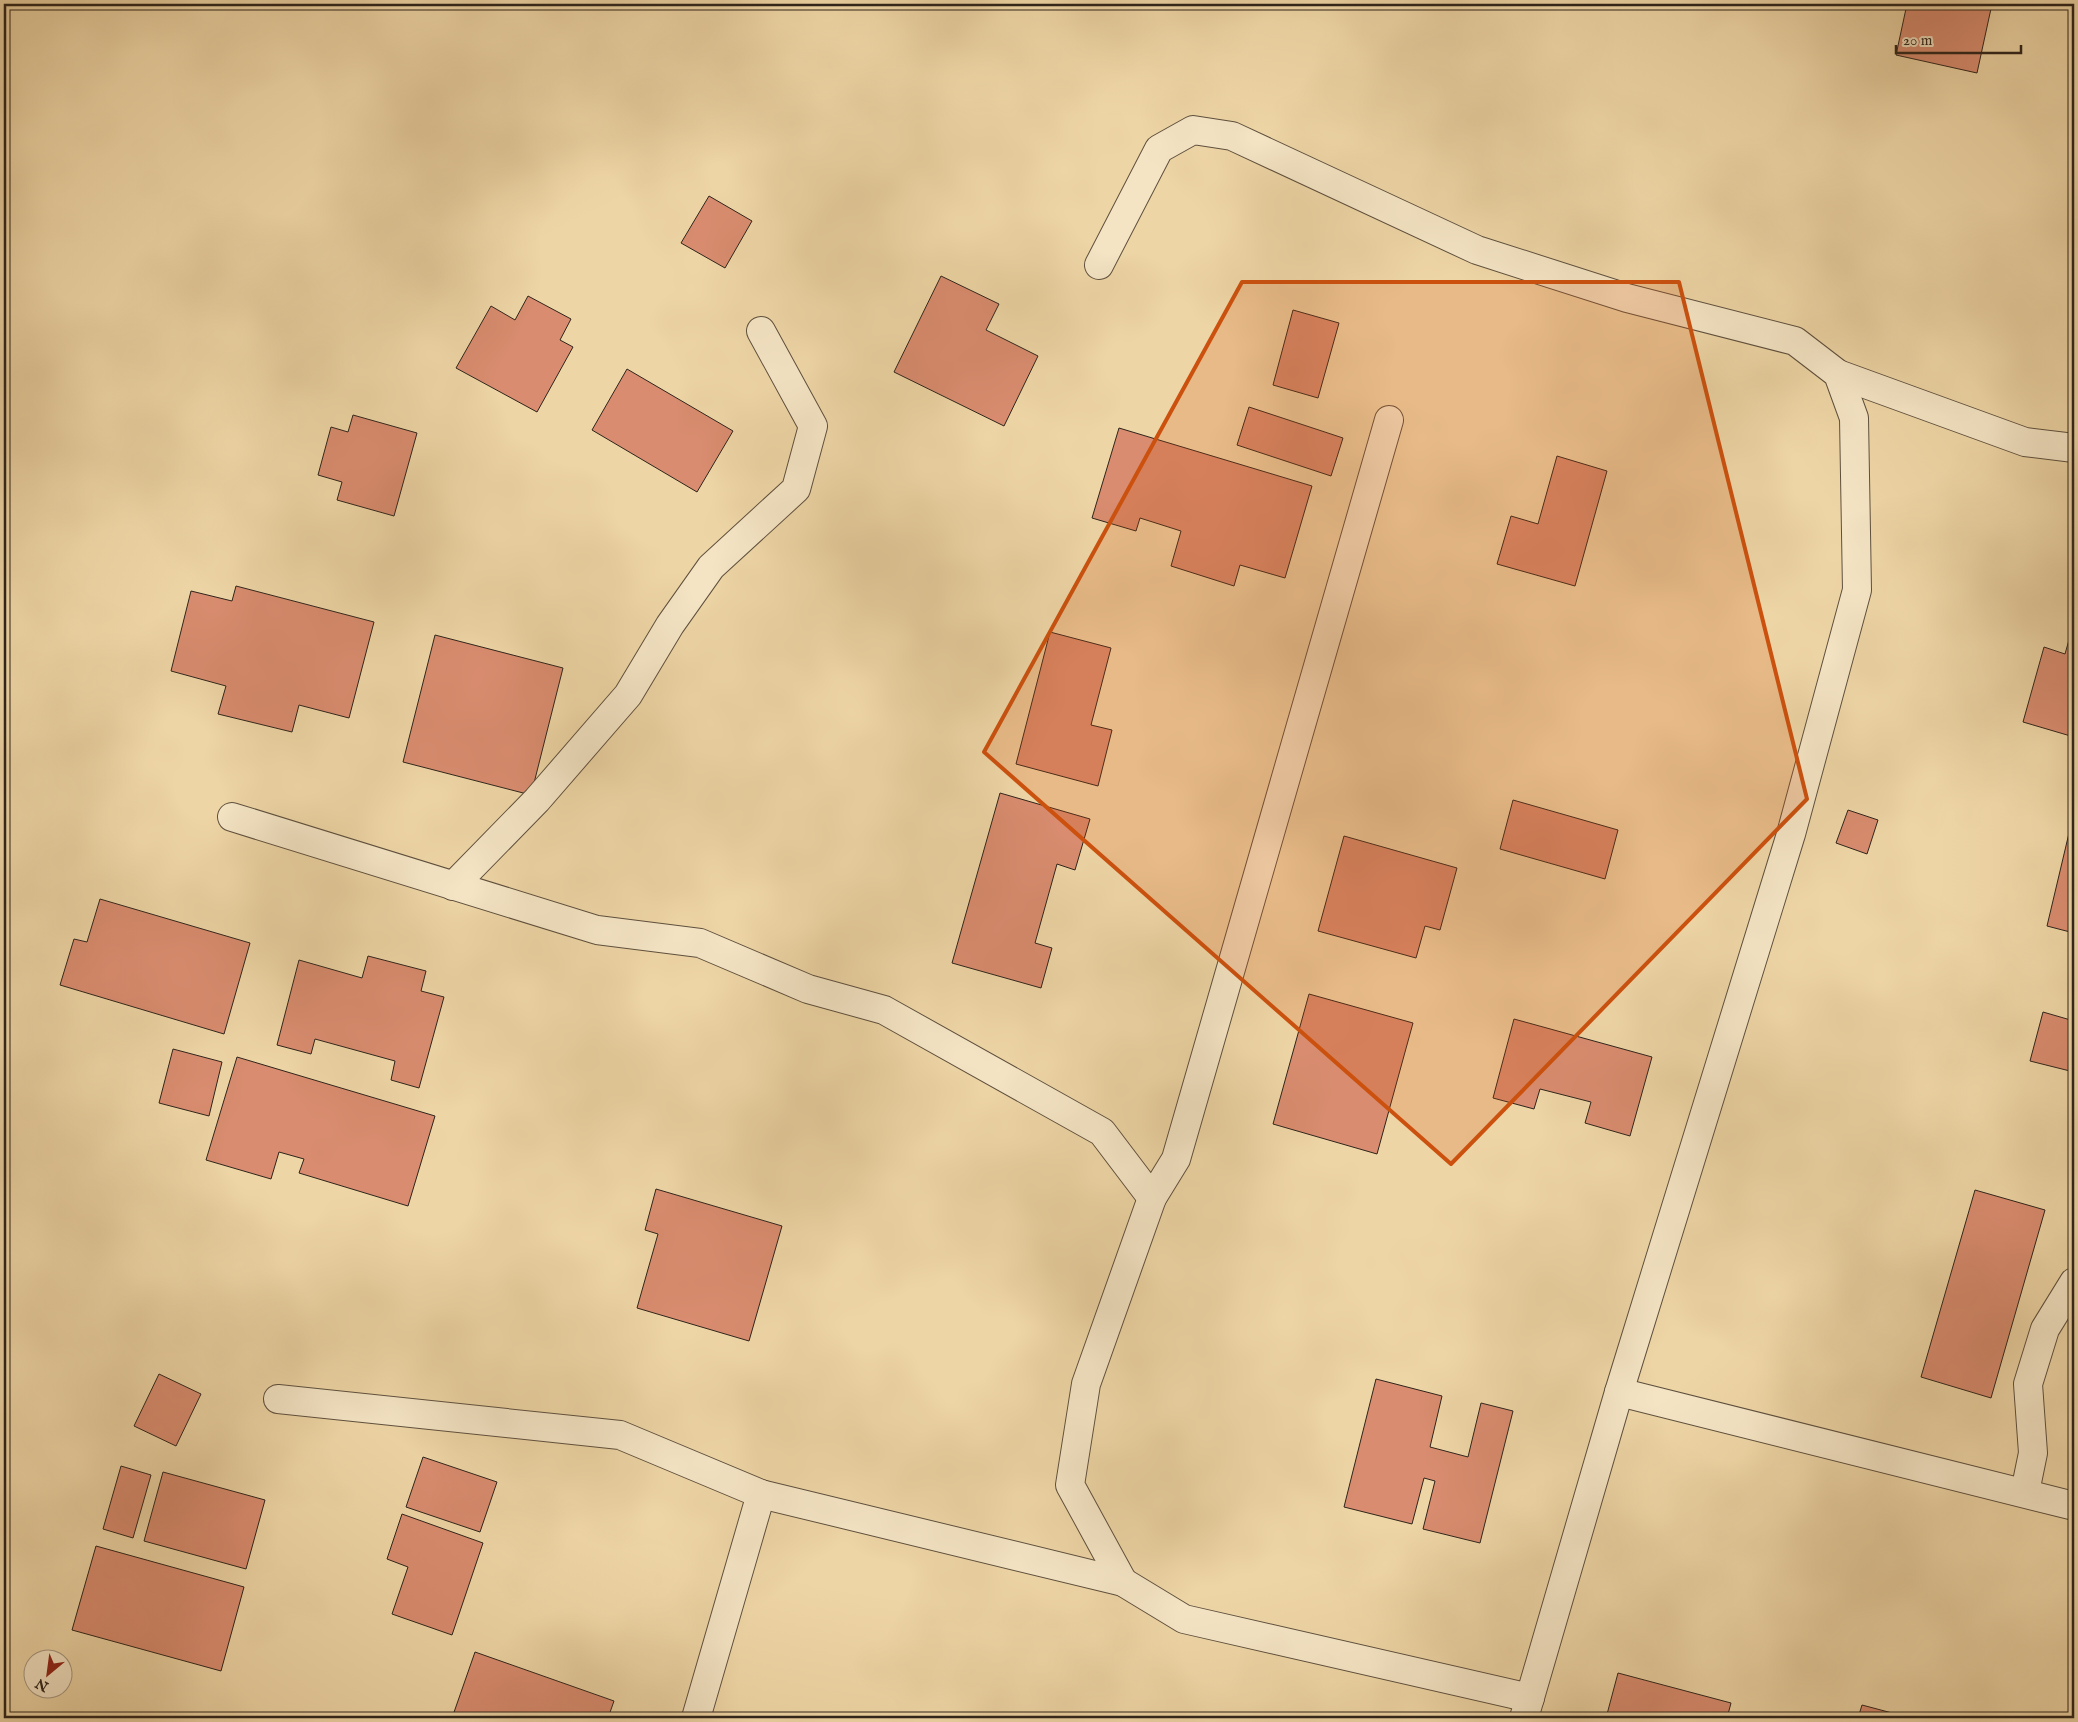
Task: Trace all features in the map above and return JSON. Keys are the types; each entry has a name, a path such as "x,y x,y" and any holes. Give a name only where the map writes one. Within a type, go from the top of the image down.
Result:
{"street":[{"path":"1099,265 1159,149 1194,130 1222,134 1232,136 1477,250 1627,298 1795,341 1838,374 2025,442 2074,448"},
{"path":"453,886 537,800 628,695 670,625 711,567 796,489 813,426 760,331"},
{"path":"278,1399 620,1435 761,1494 1123,1582 1184,1619 1527,1708 1619,1392 1792,834 1857,590 1854,418 1838,374"},
{"path":"1123,1582 1070,1485 1086,1384 1152,1198 1176,1159 1389,420"},
{"path":"232,817 597,930 700,943 808,989 884,1010 1102,1132 1152,1198"},
{"path":"2025,1492 2033,1453 2028,1384 2045,1329 2074,1282"},
{"path":"1619,1392 2025,1492 2074,1506"},
{"path":"696,1718 761,1494"}],"highlighted area":[{"path":"1242,282 1679,282 1807,799 1451,1164 984,752"}],"building":[{"path":"1907,4 1992,4 1977,73 1896,55"},
{"path":"709,196 752,221 725,268 681,243"},
{"path":"941,276 999,304 986,330 1038,356 1004,426 894,372"},
{"path":"528,296 571,319 560,340 573,347 537,412 456,368 491,306 515,320"},
{"path":"1293,310 1339,323 1318,398 1273,385"},
{"path":"627,369 733,431 697,492 592,430"},
{"path":"1249,407 1343,438 1331,476 1237,445"},
{"path":"353,415 417,433 394,516 337,500 342,482 318,475 331,427 348,432"},
{"path":"1119,428 1312,486 1285,578 1240,565 1234,586 1171,566 1181,531 1140,518 1136,531 1092,518"},
{"path":"1557,456 1607,471 1575,586 1497,564 1511,516 1538,524"},
{"path":"236,586 374,622 349,718 299,705 292,732 218,714 226,686 171,671 191,591 232,601"},
{"path":"2074,622 2074,737 2023,722 2044,647 2065,654"},
{"path":"1050,632 1111,648 1091,725 1112,730 1098,786 1016,764"},
{"path":"435,635 563,668 531,795 403,762"},
{"path":"1000,793 1090,819 1075,870 1057,864 1035,943 1052,948 1041,988 952,963"},
{"path":"1513,800 1618,830 1605,879 1500,849"},
{"path":"1848,810 1878,820 1867,854 1836,843"},
{"path":"2074,812 2074,933 2047,926"},
{"path":"1344,836 1457,868 1440,930 1425,926 1416,958 1318,931"},
{"path":"100,899 250,943 224,1034 60,985 74,939 87,942"},
{"path":"368,956 426,971 421,991 444,997 419,1088 391,1080 395,1061 315,1039 311,1054 277,1045 299,960 362,978"},
{"path":"1309,994 1413,1023 1377,1154 1273,1124"},
{"path":"2043,1012 2074,1021 2074,1056 2070,1071 2030,1061"},
{"path":"1514,1019 1652,1057 1630,1136 1585,1123 1591,1102 1540,1089 1534,1109 1493,1098"},
{"path":"173,1049 222,1062 209,1116 159,1103"},
{"path":"237,1057 435,1116 408,1206 299,1173 304,1159 279,1152 271,1179 206,1160"},
{"path":"656,1189 782,1226 749,1341 637,1308 658,1234 645,1230"},
{"path":"1975,1190 2045,1210 1991,1398 1921,1377"},
{"path":"159,1374 201,1394 176,1446 134,1426"},
{"path":"1376,1379 1442,1396 1430,1447 1468,1457 1481,1403 1513,1411 1480,1543 1423,1529 1435,1481 1424,1478 1412,1524 1344,1507"},
{"path":"423,1457 497,1482 480,1532 406,1507"},
{"path":"121,1466 151,1475 133,1538 103,1529"},
{"path":"163,1472 265,1500 246,1569 144,1541"},
{"path":"402,1514 483,1543 452,1635 392,1614 408,1567 387,1559"},
{"path":"96,1546 244,1587 221,1671 72,1630"},
{"path":"475,1652 614,1701 608,1718 452,1718"},
{"path":"1618,1673 1731,1703 1727,1718 1606,1718"},
{"path":"1862,1705 1911,1718 1858,1718"}]}
